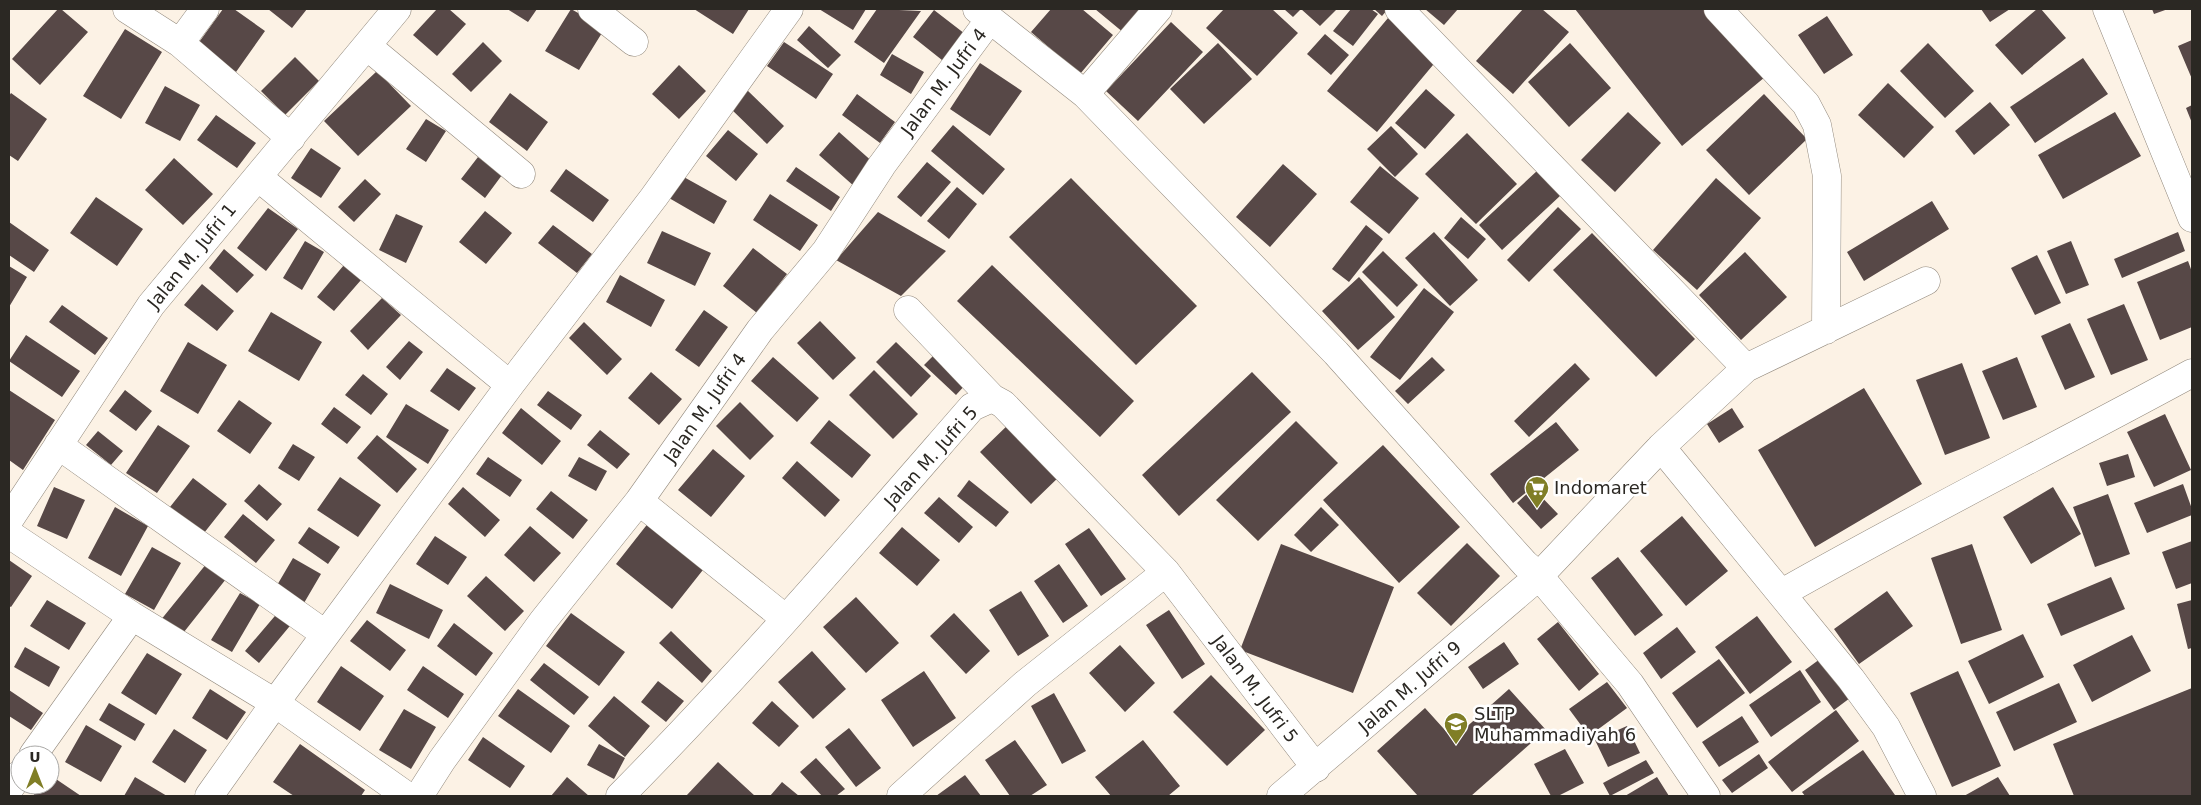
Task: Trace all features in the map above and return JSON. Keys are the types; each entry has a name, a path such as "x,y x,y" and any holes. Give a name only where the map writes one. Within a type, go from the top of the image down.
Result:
{"street":[{"path":"127,9 180,44 290,138"},
{"path":"180,44 205,9"},
{"name":"Jalan M. Jufri 1","path":"9,520 151,305 397,9"},
{"path":"592,9 634,42"},
{"path":"209,796 325,634 510,385 654,197 789,9"},
{"path":"1085,94 1158,9"},
{"path":"1399,9 1746,368"},
{"path":"1718,9 1806,104 1817,125 1827,176 1826,330"},
{"path":"2107,9 2192,218"},
{"path":"984,14 1085,94 1336,353 1524,564 1539,576 1630,684 1706,796"},
{"name":"Jalan M. Jufri 4","path":"419,796 442,760 543,621 639,501 760,330 826,251 984,14"},
{"path":"367,46 521,174"},
{"path":"258,176 510,385"},
{"name":"Jalan M. Jufri 9","path":"1281,796 1539,576 1662,447 1746,368 1926,281"},
{"path":"908,310 992,398"},
{"path":"1782,593 1889,533 1989,483 2192,373"},
{"name":"Jalan M. Jufri 5","path":"620,796 675,740 786,618 972,407 992,398 1004,404 1166,572 1316,768"},
{"path":"58,446 325,634"},
{"path":"1662,447 1851,678 1886,727 1922,796"},
{"path":"639,501 786,618"},
{"path":"9,534 132,616 275,703 407,796"},
{"path":"901,796 1025,684 1166,572"},
{"path":"40,745 132,616"}],"building":[{"path":"58,9 61,9 88,32 40,85 12,59"},
{"path":"223,9 234,9 265,31 236,72 197,45"},
{"path":"268,9 307,9 292,28"},
{"path":"437,9 449,9 466,24 437,56 413,35"},
{"path":"507,9 537,9 528,22"},
{"path":"571,9 605,28 579,70 545,51"},
{"path":"694,9 749,9 733,34"},
{"path":"819,9 866,9 853,30"},
{"path":"877,9 921,11 884,63 854,42"},
{"path":"1051,9 1082,9 1113,35 1080,74 1031,32"},
{"path":"1095,9 1144,9 1124,33"},
{"path":"1224,9 1272,9 1298,33 1257,76 1206,28"},
{"path":"1284,9 1301,9 1293,17"},
{"path":"1301,9 1337,9 1320,26"},
{"path":"1351,9 1371,9 1378,14 1353,46 1333,31"},
{"path":"1374,9 1388,9 1382,16"},
{"path":"1425,9 1458,9 1444,25"},
{"path":"1523,9 1542,9 1569,32 1513,94 1476,61"},
{"path":"1575,9 1705,9 1765,77 1682,146"},
{"path":"1981,9 2010,9 1990,22"},
{"path":"2037,9 2041,9 2066,38 2022,75 1995,45"},
{"path":"2152,9 2168,9 2154,14"},
{"path":"934,10 969,37 947,64 913,37"},
{"path":"1827,16 1853,55 1824,74 1798,35"},
{"path":"1388,18 1438,59 1377,132 1327,91"},
{"path":"1171,22 1203,52 1138,121 1106,91"},
{"path":"809,26 841,55 828,68 797,40"},
{"path":"125,29 162,52 121,119 83,96"},
{"path":"1325,34 1349,55 1331,75 1307,54"},
{"path":"2192,40 2192,79 2178,46"},
{"path":"483,42 502,61 471,92 452,74"},
{"path":"784,42 833,74 816,99 767,66"},
{"path":"1218,43 1252,79 1204,124 1170,89"},
{"path":"1570,43 1611,88 1569,127 1528,82"},
{"path":"1928,43 1974,91 1945,118 1900,71"},
{"path":"892,54 924,72 911,94 880,75"},
{"path":"295,57 319,81 285,115 261,91"},
{"path":"2083,58 2108,94 2035,143 2010,107"},
{"path":"980,63 1022,91 990,136 950,109"},
{"path":"679,65 706,91 679,119 652,94"},
{"path":"377,71 411,106 358,156 324,121"},
{"path":"1888,83 1934,127 1904,158 1858,115"},
{"path":"165,86 200,105 180,141 145,123"},
{"path":"746,89 784,126 767,144 729,107"},
{"path":"1426,89 1455,115 1425,149 1395,123"},
{"path":"11,93 47,119 18,161 9,155 9,96"},
{"path":"510,93 548,122 527,151 489,122"},
{"path":"857,94 895,122 880,143 842,115"},
{"path":"1764,94 1807,139 1749,195 1706,150"},
{"path":"1990,102 2010,125 1974,155 1955,131"},
{"path":"2192,105 2192,123 2186,108"},
{"path":"1628,112 1661,143 1615,192 1581,160"},
{"path":"2115,112 2141,156 2063,199 2038,155"},
{"path":"216,115 256,143 237,168 197,140"},
{"path":"426,119 446,131 426,162 406,149"},
{"path":"953,125 1005,169 983,195 931,151"},
{"path":"1391,126 1418,154 1395,177 1367,149"},
{"path":"728,130 758,154 736,181 706,156"},
{"path":"839,132 875,164 855,187 819,155"},
{"path":"1467,133 1517,184 1476,224 1425,174"},
{"path":"311,148 341,168 321,198 291,178"},
{"path":"478,157 502,175 485,198 461,179"},
{"path":"174,158 213,194 183,225 145,190"},
{"path":"927,162 951,182 921,217 897,197"},
{"path":"1283,164 1317,194 1270,247 1236,217"},
{"path":"1380,166 1419,198 1389,234 1350,202"},
{"path":"796,167 840,197 831,211 786,181"},
{"path":"566,169 609,200 593,222 550,191"},
{"path":"1538,170 1561,195 1502,250 1479,225"},
{"path":"682,176 727,201 714,224 669,198"},
{"path":"1071,178 1197,306 1136,365 1009,237"},
{"path":"1716,178 1761,218 1697,290 1653,250"},
{"path":"365,179 381,194 354,222 338,207"},
{"path":"957,187 977,204 949,239 927,221"},
{"path":"770,194 818,225 800,251 753,220"},
{"path":"96,197 143,229 117,266 70,233"},
{"path":"1932,201 1949,229 1864,281 1847,252"},
{"path":"1558,207 1581,229 1529,282 1507,260"},
{"path":"268,208 298,229 266,271 237,248"},
{"path":"485,211 512,233 486,264 459,242"},
{"path":"878,212 946,251 901,296 836,260"},
{"path":"396,214 423,226 406,263 379,250"},
{"path":"1461,217 1486,239 1468,259 1444,238"},
{"path":"9,222 49,250 34,272 9,255"},
{"path":"553,225 592,254 577,273 538,243"},
{"path":"1366,225 1383,239 1349,282 1332,269"},
{"path":"662,231 711,253 695,286 647,263"},
{"path":"1434,232 1478,280 1450,306 1405,258"},
{"path":"2178,232 2185,251 2122,278 2114,259"},
{"path":"1592,233 1695,339 1656,377 1553,270"},
{"path":"305,241 324,252 302,290 283,278"},
{"path":"2071,241 2089,285 2066,294 2047,251"},
{"path":"753,248 787,274 757,313 723,286"},
{"path":"224,249 254,275 237,293 209,268"},
{"path":"1383,251 1418,285 1397,307 1362,272"},
{"path":"1745,252 1787,297 1741,340 1699,295"},
{"path":"2037,255 2061,303 2035,315 2011,268"},
{"path":"2188,261 2192,272 2192,327 2160,340 2137,282"},
{"path":"344,265 361,280 334,311 317,297"},
{"path":"992,265 1134,401 1100,437 957,301"},
{"path":"9,266 27,277 9,307"},
{"path":"620,275 665,300 651,327 606,302"},
{"path":"1359,277 1395,317 1358,350 1322,311"},
{"path":"202,284 234,311 217,331 184,305"},
{"path":"1424,288 1454,312 1400,380 1370,357"},
{"path":"382,298 401,315 368,350 350,331"},
{"path":"2124,304 2148,360 2111,375 2087,319"},
{"path":"62,305 108,338 95,355 49,322"},
{"path":"704,310 728,327 699,367 675,350"},
{"path":"271,312 322,342 299,381 248,351"},
{"path":"820,321 856,358 833,380 797,343"},
{"path":"584,322 622,359 607,375 569,338"},
{"path":"2070,323 2095,377 2065,390 2041,336"},
{"path":"26,335 80,371 62,397 9,361"},
{"path":"409,341 423,352 400,380 386,367"},
{"path":"188,342 227,365 198,414 160,391"},
{"path":"896,342 931,376 911,397 876,362"},
{"path":"936,353 967,383 956,395 924,365"},
{"path":"773,357 819,398 797,422 751,381"},
{"path":"1432,357 1445,370 1408,404 1395,391"},
{"path":"2017,357 2037,407 2003,420 1982,371"},
{"path":"1575,363 1590,379 1529,437 1514,421"},
{"path":"1962,363 1990,438 1945,455 1916,380"},
{"path":"447,368 476,388 459,411 430,391"},
{"path":"874,370 918,414 893,439 849,395"},
{"path":"651,372 682,399 659,425 628,398"},
{"path":"1252,372 1291,412 1179,516 1142,475"},
{"path":"363,374 388,394 371,415 345,395"},
{"path":"1864,388 1922,484 1815,547 1758,450"},
{"path":"9,390 55,420 23,470 9,460"},
{"path":"125,390 152,411 136,431 109,411"},
{"path":"548,391 582,415 571,430 537,405"},
{"path":"239,400 272,423 250,454 217,431"},
{"path":"740,402 774,436 750,460 716,426"},
{"path":"406,404 449,430 428,464 386,437"},
{"path":"334,407 361,427 347,444 321,424"},
{"path":"521,408 561,441 542,465 502,433"},
{"path":"1732,408 1744,427 1719,443 1707,424"},
{"path":"2165,414 2191,470 2154,487 2127,432"},
{"path":"829,420 871,455 852,478 810,443"},
{"path":"1012,421 1063,473 1031,504 980,452"},
{"path":"1296,421 1338,463 1258,541 1216,500"},
{"path":"1556,422 1579,450 1513,503 1490,474"},
{"path":"158,425 190,446 157,493 126,473"},
{"path":"600,430 630,454 617,469 587,445"},
{"path":"98,431 123,451 111,465 86,445"},
{"path":"377,435 417,469 397,493 357,458"},
{"path":"293,444 315,457 299,481 278,468"},
{"path":"1383,445 1460,527 1399,583 1323,500"},
{"path":"713,449 745,476 711,517 678,490"},
{"path":"2128,454 2135,477 2107,486 2099,463"},
{"path":"488,457 522,480 510,497 476,474"},
{"path":"579,457 607,471 596,491 568,476"},
{"path":"797,461 840,500 825,517 782,478"},
{"path":"340,477 381,505 358,537 317,510"},
{"path":"193,478 227,504 204,533 170,507"},
{"path":"969,480 1009,512 996,527 957,496"},
{"path":"259,484 282,504 267,521 244,501"},
{"path":"2183,484 2192,509 2192,515 2147,533 2134,503"},
{"path":"54,487 85,500 67,539 37,526"},
{"path":"463,487 500,520 485,537 448,504"},
{"path":"2053,487 2081,534 2031,564 2003,517"},
{"name":"Indomaret","path":"1533,488 1558,514 1541,529 1517,503"},
{"path":"551,491 588,520 573,539 536,509"},
{"path":"2108,494 2130,554 2095,567 2073,507"},
{"path":"939,497 973,527 959,543 924,513"},
{"path":"115,507 148,526 121,576 88,558"},
{"path":"1321,507 1339,525 1311,552 1294,535"},
{"path":"243,514 275,540 256,563 224,537"},
{"path":"1682,516 1728,571 1686,606 1640,551"},
{"path":"653,517 710,561 672,609 616,564"},
{"path":"530,526 561,553 534,582 504,555"},
{"path":"309,527 340,547 328,564 298,543"},
{"path":"902,527 940,560 917,586 879,553"},
{"path":"1089,528 1126,579 1101,596 1065,544"},
{"path":"435,536 467,557 448,585 416,564"},
{"path":"2192,541 2192,583 2176,589 2162,552"},
{"path":"1467,543 1500,576 1451,626 1417,593"},
{"path":"1281,544 1394,587 1353,693 1240,650"},
{"path":"1972,544 2002,630 1961,644 1931,558"},
{"path":"152,547 181,563 154,610 125,594"},
{"path":"1618,557 1663,615 1635,636 1591,578"},
{"path":"293,558 321,574 304,603 276,587"},
{"path":"9,560 32,576 11,607 9,606"},
{"path":"207,563 226,579 180,637 160,621"},
{"path":"1059,564 1088,606 1063,623 1034,581"},
{"path":"486,576 524,611 505,631 467,596"},
{"path":"2111,577 2125,609 2061,636 2047,604"},
{"path":"390,584 443,610 429,639 376,613"},
{"path":"1021,591 1049,636 1018,656 989,610"},
{"path":"1887,591 1913,626 1859,664 1834,629"},
{"path":"240,593 260,604 232,652 211,640"},
{"path":"856,597 899,643 866,673 823,627"},
{"path":"47,600 86,623 69,650 30,626"},
{"path":"2192,600 2192,648 2188,649 2177,604"},
{"path":"280,610 294,621 259,663 245,651"},
{"path":"1169,610 1205,664 1182,679 1146,625"},
{"path":"571,613 625,652 599,686 546,646"},
{"path":"954,613 990,651 966,674 930,636"},
{"path":"1757,616 1792,662 1750,694 1715,647"},
{"path":"367,620 406,650 390,671 350,641"},
{"path":"1558,622 1599,674 1579,691 1537,639"},
{"path":"454,623 493,653 476,676 437,646"},
{"path":"1677,627 1696,652 1661,679 1643,653"},
{"path":"671,631 712,671 702,683 659,643"},
{"path":"2023,634 2044,677 1989,704 1968,661"},
{"path":"2132,635 2151,671 2092,702 2073,665"},
{"path":"1504,642 1519,664 1483,689 1468,667"},
{"path":"1120,645 1155,683 1125,712 1089,673"},
{"path":"25,647 60,667 49,687 14,667"},
{"path":"812,651 846,689 813,719 778,682"},
{"path":"147,653 182,674 156,715 121,693"},
{"path":"1719,659 1745,693 1697,728 1672,693"},
{"path":"1820,659 1850,698 1834,710 1805,670"},
{"path":"544,663 589,697 574,715 530,680"},
{"path":"341,666 384,696 360,731 317,702"},
{"path":"423,666 464,694 448,718 407,690"},
{"path":"1800,670 1821,702 1771,737 1749,705"},
{"path":"924,671 956,718 913,747 881,700"},
{"path":"1958,671 2001,766 1952,787 1910,693"},
{"path":"1211,675 1265,730 1227,766 1173,712"},
{"path":"658,681 684,701 666,722 641,702"},
{"path":"1607,682 1627,708 1589,736 1569,709"},
{"path":"2059,683 2077,722 2014,751 1996,712"},
{"path":"2192,688 2192,796 2074,796 2053,744"},
{"path":"210,689 246,712 227,740 192,718"},
{"path":"518,689 570,726 551,753 498,716"},
{"name":"SLTP Muhammadiyah 6","path":"1509,689 1546,730 1471,796 1418,796 1377,751 1425,708 1453,739"},
{"path":"9,690 43,713 31,730 9,716"},
{"path":"1054,693 1086,751 1062,764 1031,706"},
{"path":"614,696 650,726 625,757 588,726"},
{"path":"772,701 799,726 779,747 752,723"},
{"path":"109,703 145,724 135,741 99,720"},
{"path":"404,709 436,727 411,769 379,750"},
{"path":"1836,710 1859,741 1792,792 1768,762"},
{"path":"1742,716 1759,742 1719,767 1702,742"},
{"path":"86,725 122,746 101,782 65,762"},
{"path":"1627,726 1640,753 1608,767 1595,740"},
{"path":"849,728 881,768 856,787 825,747"},
{"path":"174,729 207,750 185,783 152,762"},
{"path":"483,737 525,766 510,788 468,760"},
{"path":"1015,740 1047,785 1030,796 1010,796 985,760"},
{"path":"1143,740 1180,786 1168,796 1111,796 1095,777"},
{"path":"300,744 365,790 361,796 294,796 273,782"},
{"path":"599,744 625,758 614,779 587,765"},
{"path":"1565,749 1584,783 1558,796 1551,796 1534,764"},
{"path":"1863,750 1895,795 1805,796 1802,792"},
{"path":"1759,754 1768,768 1732,793 1722,780"},
{"path":"816,758 845,789 836,796 822,796 800,772"},
{"path":"1646,760 1654,773 1610,796 1603,783"},
{"path":"718,762 755,796 686,796"},
{"path":"965,775 981,796 936,796"},
{"path":"135,777 167,796 124,796"},
{"path":"567,777 589,796 551,796"},
{"path":"1657,777 1669,796 1625,796"},
{"path":"1998,777 2010,796 1964,796"},
{"path":"60,782 81,796 33,796 60,795"},
{"path":"782,782 799,796 770,796"}],"place":[{"name":"Indomaret","path":"1537,509"},
{"name":"SLTP Muhammadiyah 6","path":"1456,745"}]}
